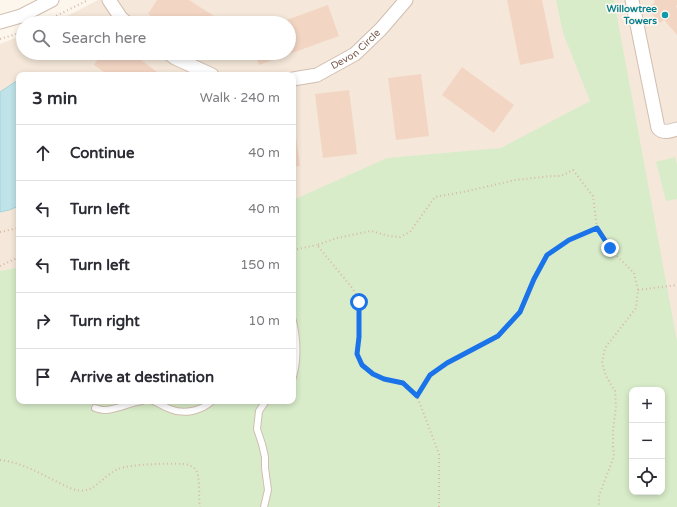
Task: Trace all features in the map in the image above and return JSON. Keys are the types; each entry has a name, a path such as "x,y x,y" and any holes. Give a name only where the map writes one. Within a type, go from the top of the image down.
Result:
{"street":[{"path":"21,16 52,0"},
{"path":"109,0 120,16"},
{"name":"Devon Circle","path":"296,78 316,75 355,54 381,29 406,0"},
{"path":"632,0 658,128 660,131 665,132 677,129"},
{"path":"0,22 16,17"},
{"path":"179,60 205,72"}],"lane":[{"path":"296,340 296,365"},
{"path":"95,408 110,410 127,404"},
{"path":"159,404 171,410 184,413 204,407 208,404"},
{"path":"264,404 259,411 257,429 265,457 264,468 268,490 264,507"}],"path":[{"path":"56,16 88,0"},
{"path":"0,39 16,34"},
{"path":"296,249 317,245 337,238 371,231 389,236 400,237 410,232 435,197 515,180 561,176 573,170 593,196 597,228 610,248 634,273 638,290 636,308 605,348 602,362 606,376 615,391 616,407 613,447 614,456 599,496 599,507"},
{"path":"417,396 430,375 447,363 498,336 520,312 534,279 547,255 569,240 597,228"},
{"path":"0,232 16,229"},
{"path":"317,245 353,289 359,302 359,337 357,354 362,365 373,374 384,379 403,383 417,396 439,454 439,507"},
{"path":"0,266 16,258"},
{"path":"638,290 677,285"},
{"path":"0,460 30,468 76,491 87,490 94,487 113,472 122,468 133,466 183,464 193,468 197,473 200,507"}],"shaded area":[{"path":"98,0 677,0 677,496 665,493 665,387 656,387 296,215 296,72 16,72 16,268 0,271 0,44 16,38 16,60 296,60 296,16 67,16"}],"green space":[{"path":"556,0 614,0 677,341 677,507 0,507 0,271 16,268 16,404 296,404 296,199 387,158 501,148 590,101 563,33"},
{"path":"675,157 677,164 677,199 666,201 656,162"}],"water":[{"path":"16,81 16,207 0,212 0,92"}],"building":[{"path":"157,0 189,0 214,16 151,16 148,14"},
{"path":"507,0 542,0 554,58 520,65"},
{"name":"Willowtree Towers","path":"654,0 677,0 677,35 664,20 660,23 648,9 655,2"},
{"path":"328,5 339,36 296,52 296,17"},
{"path":"97,60 141,60 157,72 104,72 94,65"},
{"path":"257,60 273,60 259,65"},
{"path":"462,67 514,105 494,133 442,95"},
{"path":"421,74 429,136 396,140 388,78"},
{"path":"349,90 357,154 323,158 315,94"},
{"path":"296,137 300,166 296,167"}],"place":[{"name":"Willowtree Towers","path":"665,15"}],"route":[{"path":"359,302 359,337 357,354 362,365 373,374 384,379 403,383 417,396 430,375 447,363 498,336 520,312 534,279 547,255 569,240 597,228 610,248"}]}
